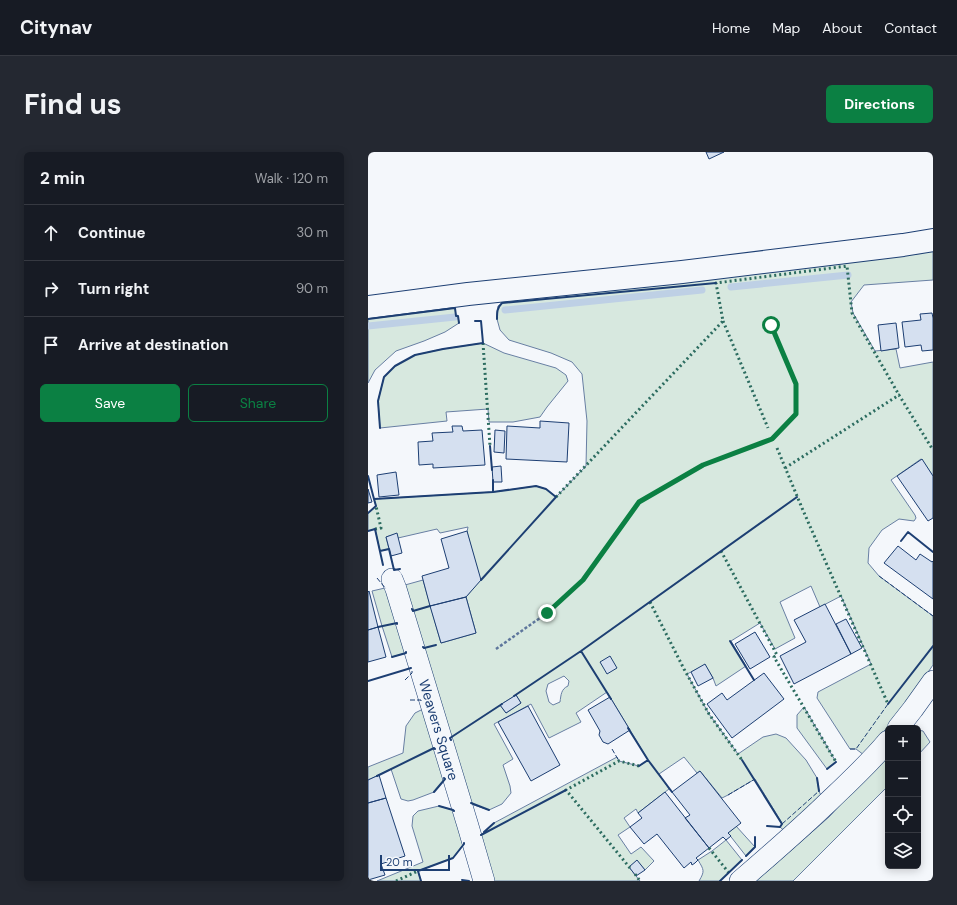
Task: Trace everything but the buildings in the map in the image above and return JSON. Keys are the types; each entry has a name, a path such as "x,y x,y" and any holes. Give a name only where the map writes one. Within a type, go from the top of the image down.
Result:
{"street":[{"path":"368,307 468,294 682,272 933,240"},
{"name":"Weavers Square","path":"392,579 484,881"},
{"path":"900,725 933,681"},
{"path":"740,881 778,849 838,793 885,744"}],"path":[{"path":"496,649 547,613 583,580 639,502 703,465 772,439 796,414 796,384 771,325"}],"shaded area":[{"path":"933,250 933,280 864,285 851,302 853,313 875,351 896,349 900,368 933,362 933,476 921,459 891,480 916,518 914,521 899,519 882,530 869,548 868,563 879,576 933,616 933,665 901,711 889,725 885,725 885,730 864,755 856,749 850,749 817,698 818,692 871,664 841,596 820,607 811,586 780,602 795,638 775,649 760,623 731,641 746,666 716,686 705,665 687,674 709,714 738,754 763,737 776,734 786,738 806,760 817,778 819,791 822,798 787,833 780,827 782,823 755,779 722,798 700,771 697,773 684,757 659,774 669,789 638,813 636,809 624,818 630,827 618,835 631,854 641,847 654,861 645,870 637,861 629,867 640,881 491,881 481,835 494,823 617,757 619,761 639,766 648,760 607,692 576,713 581,722 549,738 531,704 494,724 513,759 503,765 511,793 502,804 489,810 471,804 405,585 423,580 441,643 476,633 466,597 480,580 467,532 468,527 440,533 437,529 398,538 396,534 386,537 389,549 380,551 375,529 368,531 368,513 376,506 374,499 493,492 536,486 546,489 556,497 586,466 587,421 582,374 572,362 551,353 509,340 500,330 497,319 498,306 502,303 501,298","holes":["564,676 569,681 568,686 561,695 560,702 553,705 549,702 546,691 548,684","516,695 521,703 506,713 500,705"]},
{"path":"455,308 459,323 445,332 396,351 375,370 368,383 368,319"},
{"path":"483,343 504,353 556,368 566,375 568,381 540,417 513,422 489,422 488,409 446,412 447,421 380,428 378,401 384,377 395,366 415,355"},
{"path":"385,588 406,653 392,657 372,591"},
{"path":"804,707 836,762 827,769 797,728 797,715"},
{"path":"423,709 445,779 434,792 408,801 401,799 391,769 368,780 368,767 403,753 406,726 415,713"},
{"path":"921,731 923,731 930,742 921,752"},
{"path":"885,757 885,789 793,881 756,881 829,817"},
{"path":"439,806 453,810 464,844 453,858 418,871 421,881 377,881 423,862 412,826 413,816 418,811"},
{"path":"736,826 755,847 746,856 728,833"},
{"path":"726,840 742,860 720,881 699,881 703,870 698,860"}],"waterway":[{"path":"731,287 848,275"},
{"path":"505,310 702,290"},
{"path":"368,326 455,317"}],"hedge":[{"path":"556,497 723,321 716,283 847,266 852,313 899,395"},
{"path":"723,321 768,428"},
{"path":"483,343 490,446"},
{"path":"785,468 899,395 933,450"},
{"path":"777,448 888,704"},
{"path":"375,529 381,528 376,506"},
{"path":"721,551 777,655 774,657 836,762"},
{"path":"650,602 709,714 742,760"},
{"path":"630,868 566,790 619,761 639,766"},
{"path":"709,848 729,873"},
{"path":"396,881 418,871"},
{"path":"635,874 640,881"}],"fence":[{"path":"879,576 933,616"},
{"path":"377,578 386,589"},
{"path":"405,680 412,673 412,671"},
{"path":"410,700 421,701"},
{"path":"850,749 856,749 888,704"},
{"path":"612,749 619,761"},
{"path":"728,795 755,779"},
{"path":"782,824 819,791"}],"wall":[{"path":"497,319 498,310 502,303 716,283"},
{"path":"368,319 455,308 459,323"},
{"path":"380,428 378,401 384,377 395,366 415,355 483,343 481,321 475,321"},
{"path":"490,446 492,470"},
{"path":"368,476 374,499 493,492 536,486 546,489 556,497 481,580"},
{"path":"493,480 493,492"},
{"path":"514,696 581,651 797,497"},
{"path":"368,513 376,506 374,499"},
{"path":"368,531 375,529 383,565"},
{"path":"901,541 908,532 933,552"},
{"path":"380,551 389,549 394,570 400,569"},
{"path":"412,609 413,611 430,606"},
{"path":"378,627 397,624"},
{"path":"730,641 754,680"},
{"path":"423,647 436,645"},
{"path":"888,704 933,646"},
{"path":"581,651 611,699"},
{"path":"392,657 406,652"},
{"path":"368,681 411,668"},
{"path":"451,740 450,738 502,704"},
{"path":"628,728 648,760 672,792"},
{"path":"377,776 434,748 435,749"},
{"path":"639,766 648,760"},
{"path":"742,760 782,824 780,827 767,826"},
{"path":"827,769 836,762"},
{"path":"434,792 445,779 444,778"},
{"path":"817,778 819,791"},
{"path":"481,835 566,790"},
{"path":"471,803 489,810"},
{"path":"439,806 454,811"},
{"path":"484,832 494,823"},
{"path":"746,856 755,847 755,837"},
{"path":"421,881 418,871 453,858 464,843"},
{"path":"720,881 742,860"},
{"path":"462,880 469,881"}],"route":[{"path":"547,613 583,580 639,502 703,465 772,439 796,414 796,384 771,325"}]}
